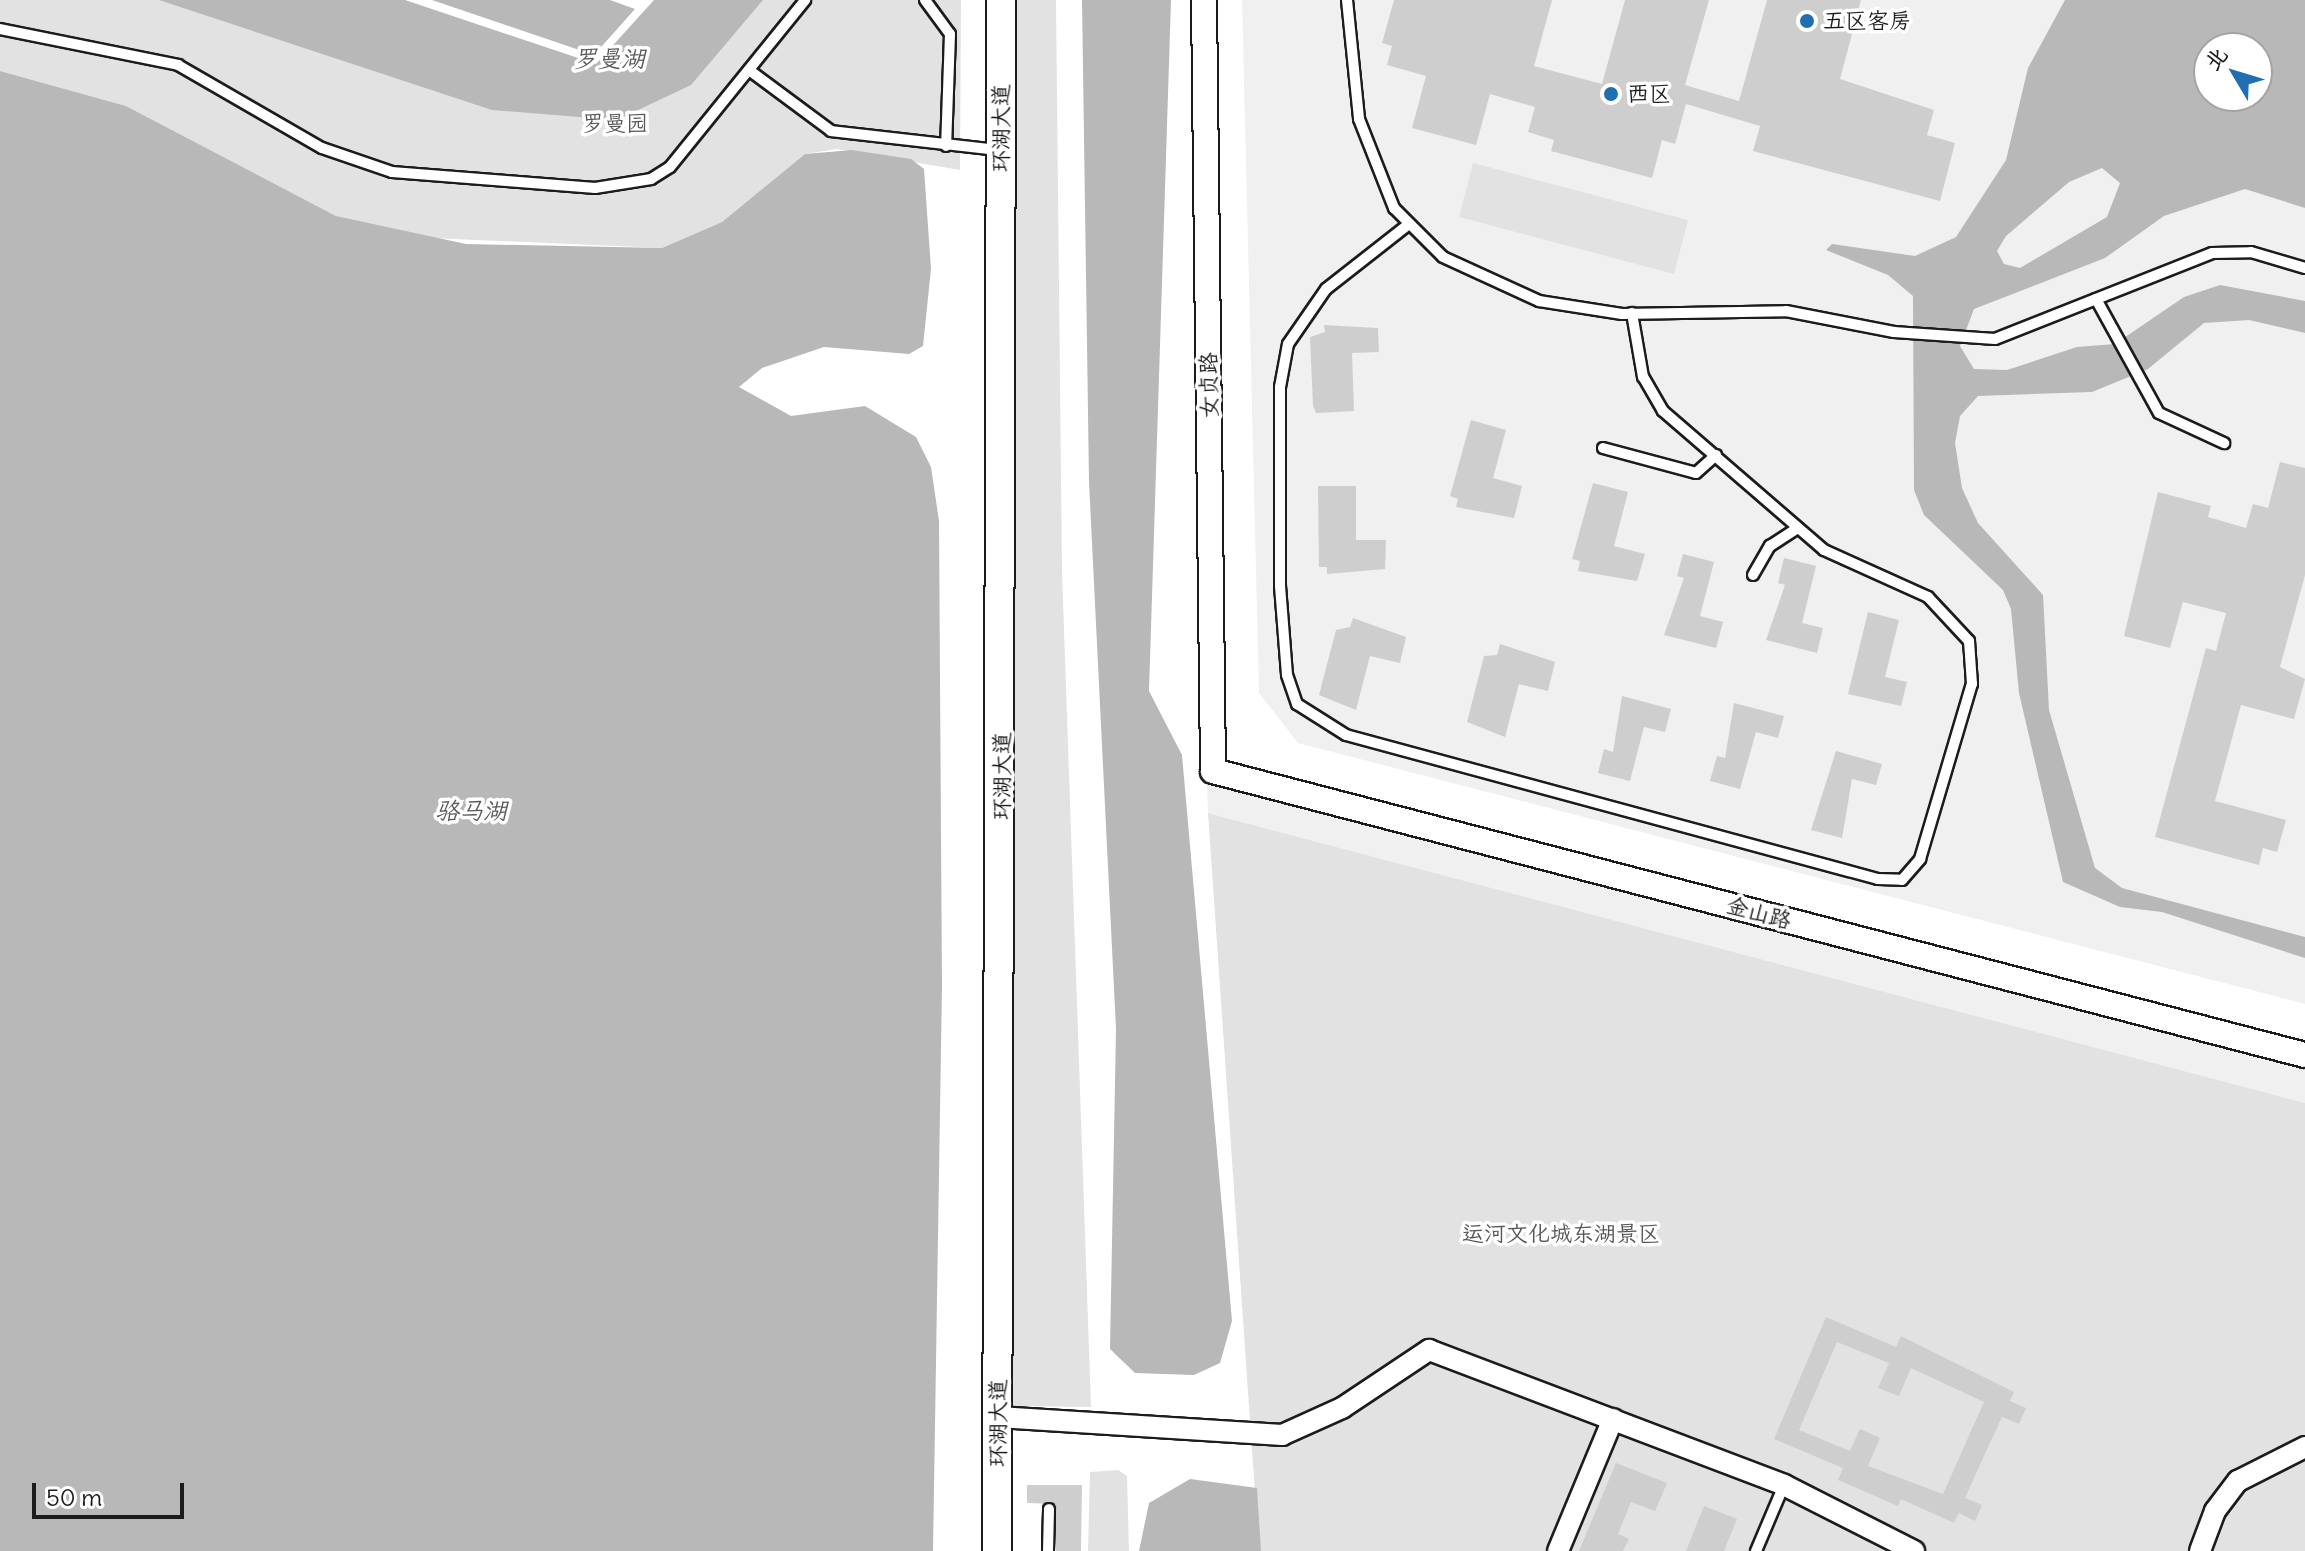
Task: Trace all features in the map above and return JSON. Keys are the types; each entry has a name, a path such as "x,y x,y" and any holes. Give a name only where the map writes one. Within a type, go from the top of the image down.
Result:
{"main road":[{"name":"环湖大道","path":"997,1551 1001,0"}],"street":[{"name":"女贞路","path":"1204,0 1213,771"},
{"name":"金山路","path":"1213,771 2305,1055"},
{"path":"998,1417 1282,1435 1342,1408 1429,1350 1784,1485 1914,1551"},
{"path":"1558,1551 1613,1419"},
{"path":"2200,1551 2215,1511 2238,1481 2305,1447"}],"lane":[{"path":"0,29 178,65 348,160 437,180 595,188 651,179 680,156 805,0"},
{"path":"925,0 950,34 946,146"},
{"path":"1347,0 1359,119 1372,167 1409,224 1443,257 1499,287 1568,308 1632,313 1786,311 1894,332 1977,339 2024,333 2096,299 2212,253 2251,252 2305,268"},
{"path":"749,70 831,131 1002,150"},
{"path":"1409,224 1326,289 1288,344 1280,387 1280,586 1287,675 1307,716 1376,743 1878,879 1902,880 1923,851 1972,684 1972,652 1942,606 1824,550 1652,396 1632,313"},
{"path":"2096,299 2138,383 2171,421 2224,443"},
{"path":"1603,448 1696,473 1716,455"},
{"path":"1753,575 1770,546 1798,528"},
{"path":"1756,1551 1784,1485"},
{"path":"1048,1551 1049,1509"}],"shaded area":[{"path":"1242,0 2305,0 2305,1004 1298,743 1259,693"},
{"path":"1207,779 2305,1065 2305,1103 1208,813"}],"green space":[{"name":"罗曼园","path":"0,0 961,0 960,170 837,149 805,154 722,222 662,248 407,237 336,216 126,106 0,71"},
{"path":"1013,0 1056,0 1062,572 1091,1407 1009,1406"},
{"path":"1473,163 1688,220 1674,274 1459,217"},
{"name":"运河文化城东湖景区","path":"1208,813 2305,1103 2305,1551 1259,1551"},
{"path":"1118,1470 1127,1476 1129,1551 1088,1551 1090,1472"}],"water":[{"name":"罗曼湖","path":"159,0 763,0 691,85 617,120 492,110"},
{"path":"1082,0 1171,0 1149,691 1182,755 1232,1321 1220,1363 1194,1375 1135,1373 1110,1349 1116,1029 1089,482"},
{"path":"2065,0 2305,0 2305,208 2245,189 2164,216 2105,258 1974,309 1960,346 1974,369 2007,370 2077,347 2115,344 2184,297 2220,285 2305,301 2305,333 2249,320 2204,323 2148,369 2092,392 1978,396 1960,416 1955,443 1962,488 1978,523 2043,595 2049,710 2095,868 2122,888 2305,937 2305,958 2162,912 2120,907 2063,882 2019,693 2011,609 2003,590 1924,515 1914,490 1913,296 1888,275 1826,250 1832,244 1915,256 1956,237 2006,160 2028,68","holes":["2102,168 2120,183 2107,217 2020,268 2004,264 1997,251 2006,236 2069,182"]},
{"name":"骆马湖","path":"0,71 126,106 336,216 466,244 662,248 722,222 805,154 852,150 911,159 924,169 931,269 923,346 909,354 824,347 762,368 739,387 791,416 865,406 916,437 931,467 939,521 942,986 933,1551 0,1551"},
{"path":"1190,1479 1257,1488 1261,1551 1139,1551 1149,1503"}],"pier":[{"path":"405,0 432,0 594,55 635,9 610,0 654,0 596,64"}],"building":[{"path":"1394,0 1552,0 1534,66 1602,84 1625,0 1709,0 1685,85 1739,101 1767,0 1861,0 1840,79 1934,110 1927,135 1955,143 1940,201 1753,151 1760,126 1686,104 1675,144 1662,140 1652,178 1551,151 1554,140 1528,132 1535,107 1490,94 1476,145 1412,128 1426,76 1387,65 1392,46 1382,43"},
{"path":"1324,325 1378,328 1379,352 1352,353 1354,411 1316,413 1313,406 1310,337 1325,332"},
{"path":"1471,420 1506,430 1493,478 1522,486 1514,518 1456,507 1458,499 1450,496"},
{"path":"2280,462 2305,468 2305,575 2280,667 2305,679 2294,719 2241,705 2215,801 2286,820 2277,852 2263,848 2259,865 2155,837 2206,648 2216,651 2226,613 2183,602 2170,648 2124,636 2158,492 2211,506 2208,517 2246,528 2253,504 2268,508"},
{"path":"1593,483 1628,492 1614,546 1645,554 1637,581 1578,571 1580,561 1572,559"},
{"path":"1318,486 1356,486 1356,540 1386,540 1385,569 1327,574 1327,567 1319,567"},
{"path":"1683,554 1714,562 1700,616 1723,622 1716,648 1664,635 1684,578 1677,576"},
{"path":"1784,558 1816,566 1802,623 1823,628 1817,653 1766,640 1785,585 1778,583"},
{"path":"1868,612 1899,620 1885,677 1907,682 1901,706 1848,694"},
{"path":"1353,618 1406,637 1400,663 1370,656 1356,710 1319,695 1336,630 1350,627"},
{"path":"1500,644 1555,662 1548,691 1519,684 1505,737 1467,722 1484,656 1497,655"},
{"path":"1622,696 1671,709 1665,732 1644,727 1630,781 1598,773 1604,749 1613,752"},
{"path":"1734,703 1784,716 1778,738 1756,732 1740,789 1710,781 1717,756 1725,758"},
{"path":"1836,751 1882,764 1876,785 1852,779 1842,838 1811,830"},
{"path":"1826,1317 1896,1347 1901,1336 2014,1392 2010,1401 2026,1408 2019,1424 2002,1417 1988,1447 1965,1498 1982,1505 1975,1521 1959,1513 1954,1523 1901,1499 1898,1506 1838,1480 1843,1468 1774,1439","holes":["1837,1342 1889,1363 1878,1388 1899,1396 1911,1368 1984,1402 1943,1494 1868,1466 1880,1438 1860,1429 1850,1451 1799,1430"]},
{"path":"1616,1463 1667,1483 1655,1511 1631,1502 1618,1534 1629,1539 1623,1551 1579,1551"},
{"path":"1027,1485 1082,1485 1081,1551 1056,1551 1056,1504 1027,1503"},
{"path":"1704,1506 1737,1519 1724,1551 1686,1551"}],"place":[{"name":"五区客房","path":"1807,21"},
{"name":"西区","path":"1611,94"}]}
